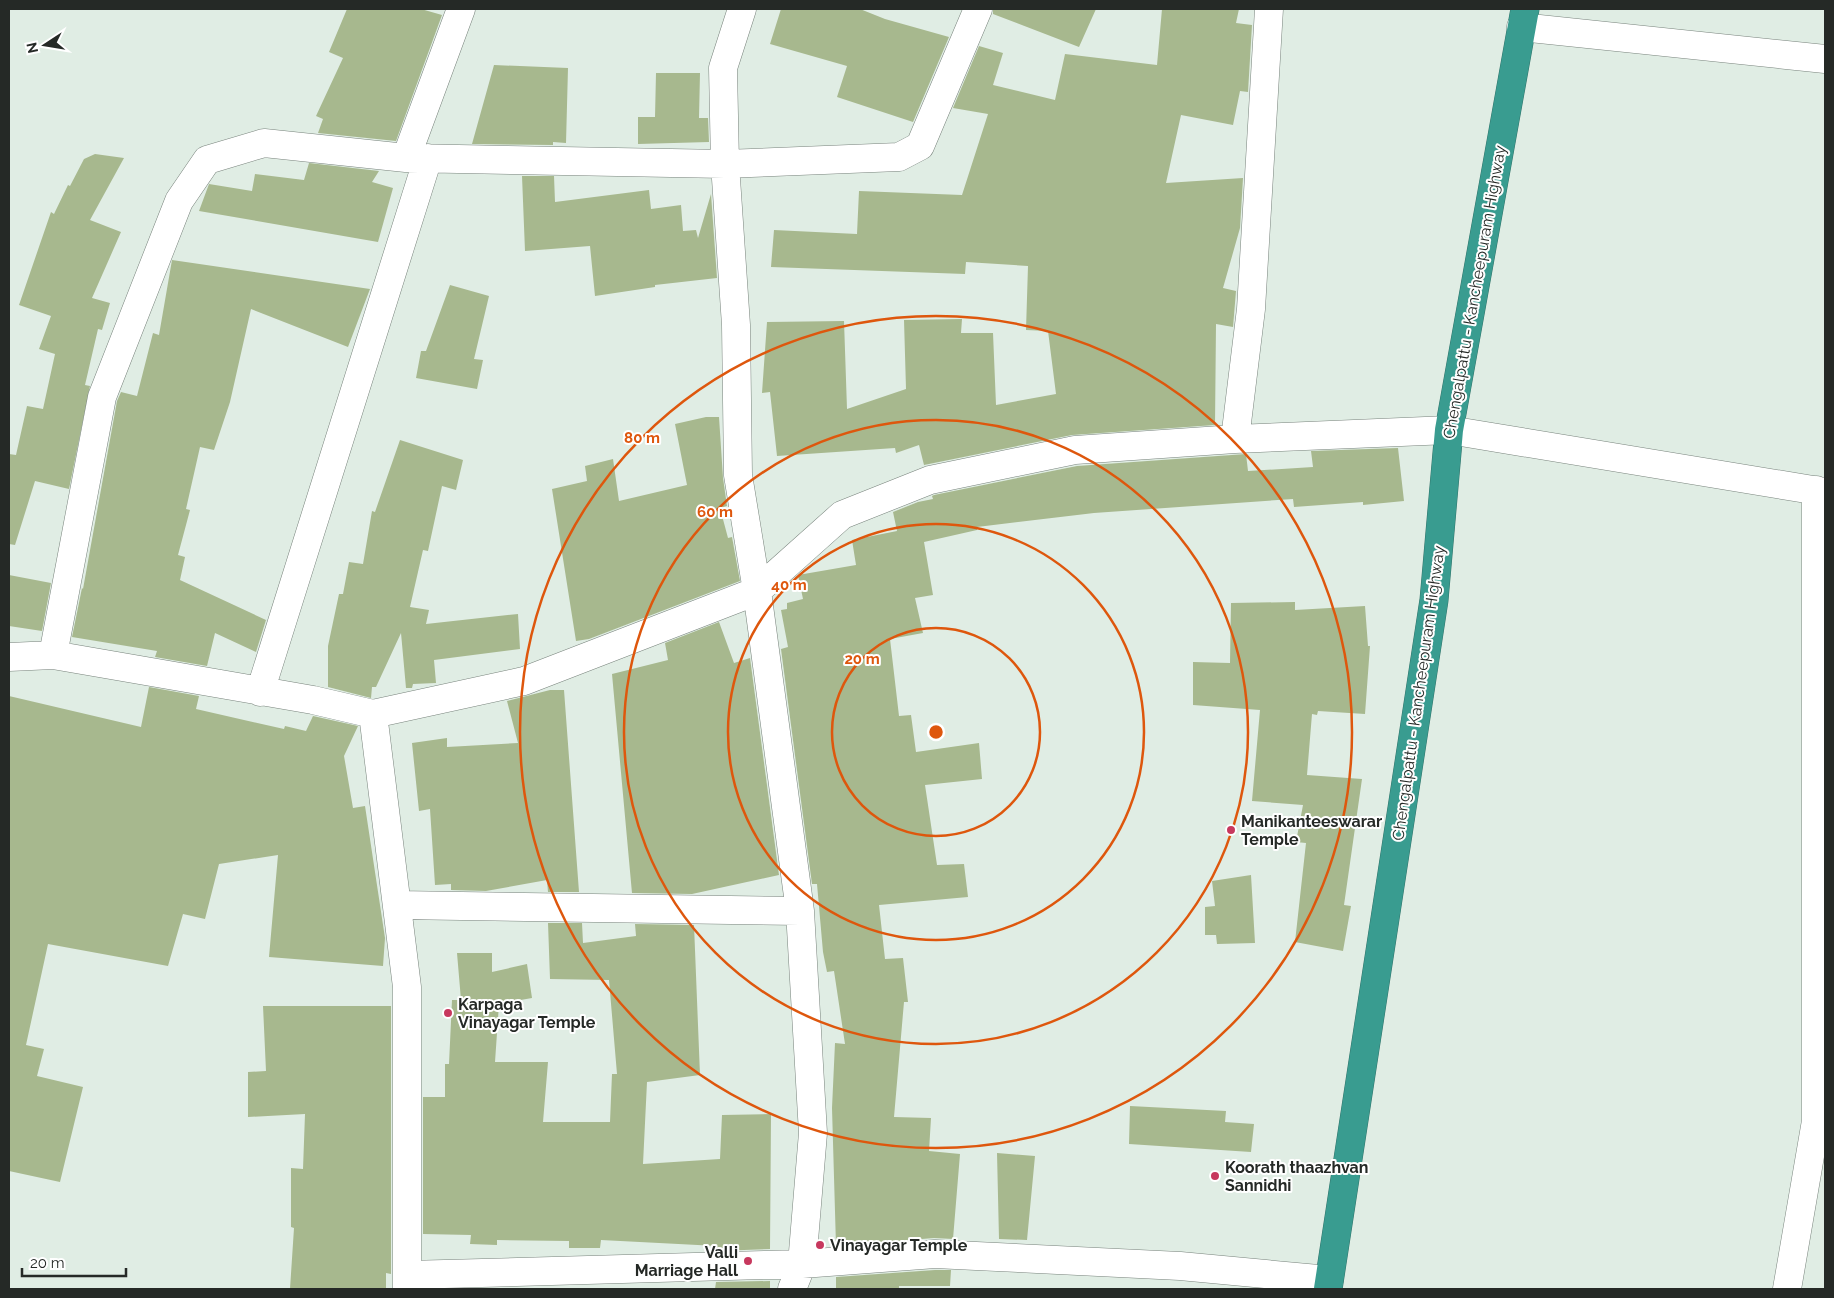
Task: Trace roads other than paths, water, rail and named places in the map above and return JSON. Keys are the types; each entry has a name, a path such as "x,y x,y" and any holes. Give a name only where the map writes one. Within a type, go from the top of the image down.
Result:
{"highway":[{"name":"Chengalpattu - Kancheepuram Highway","path":"1329,1285 1434,600 1449,430 1523,18"}],"street":[{"path":"260,692 461,9"},
{"path":"742,9 723,68 725,164 736,326 738,475 757,591 800,911 813,1133 802,1264 792,1289"},
{"path":"53,655 102,397 179,201 207,160 264,143 417,158 725,164 899,157 920,146 978,9"},
{"path":"1235,440 1250,309 1269,9"},
{"path":"1523,18 1825,60"},
{"path":"9,657 53,655 313,700 373,714 524,681 757,591 842,515 930,480 1075,450 1449,430 1821,491 1816,1121 1819,1133 1787,1289"},
{"path":"373,714 407,987 407,1282 802,1264 935,1254 1180,1266 1329,1285"},
{"path":"397,905 800,911"}],"place":[{"name":"Manikanteeswarar Temple","path":"1231,830"},
{"name":"Karpaga Vinayagar Temple","path":"448,1013"},
{"name":"Koorath thaazhvan Sannidhi","path":"1215,1176"},
{"name":"Vinayagar Temple","path":"820,1245"},
{"name":"Valli Marriage Hall","path":"748,1261"}]}
